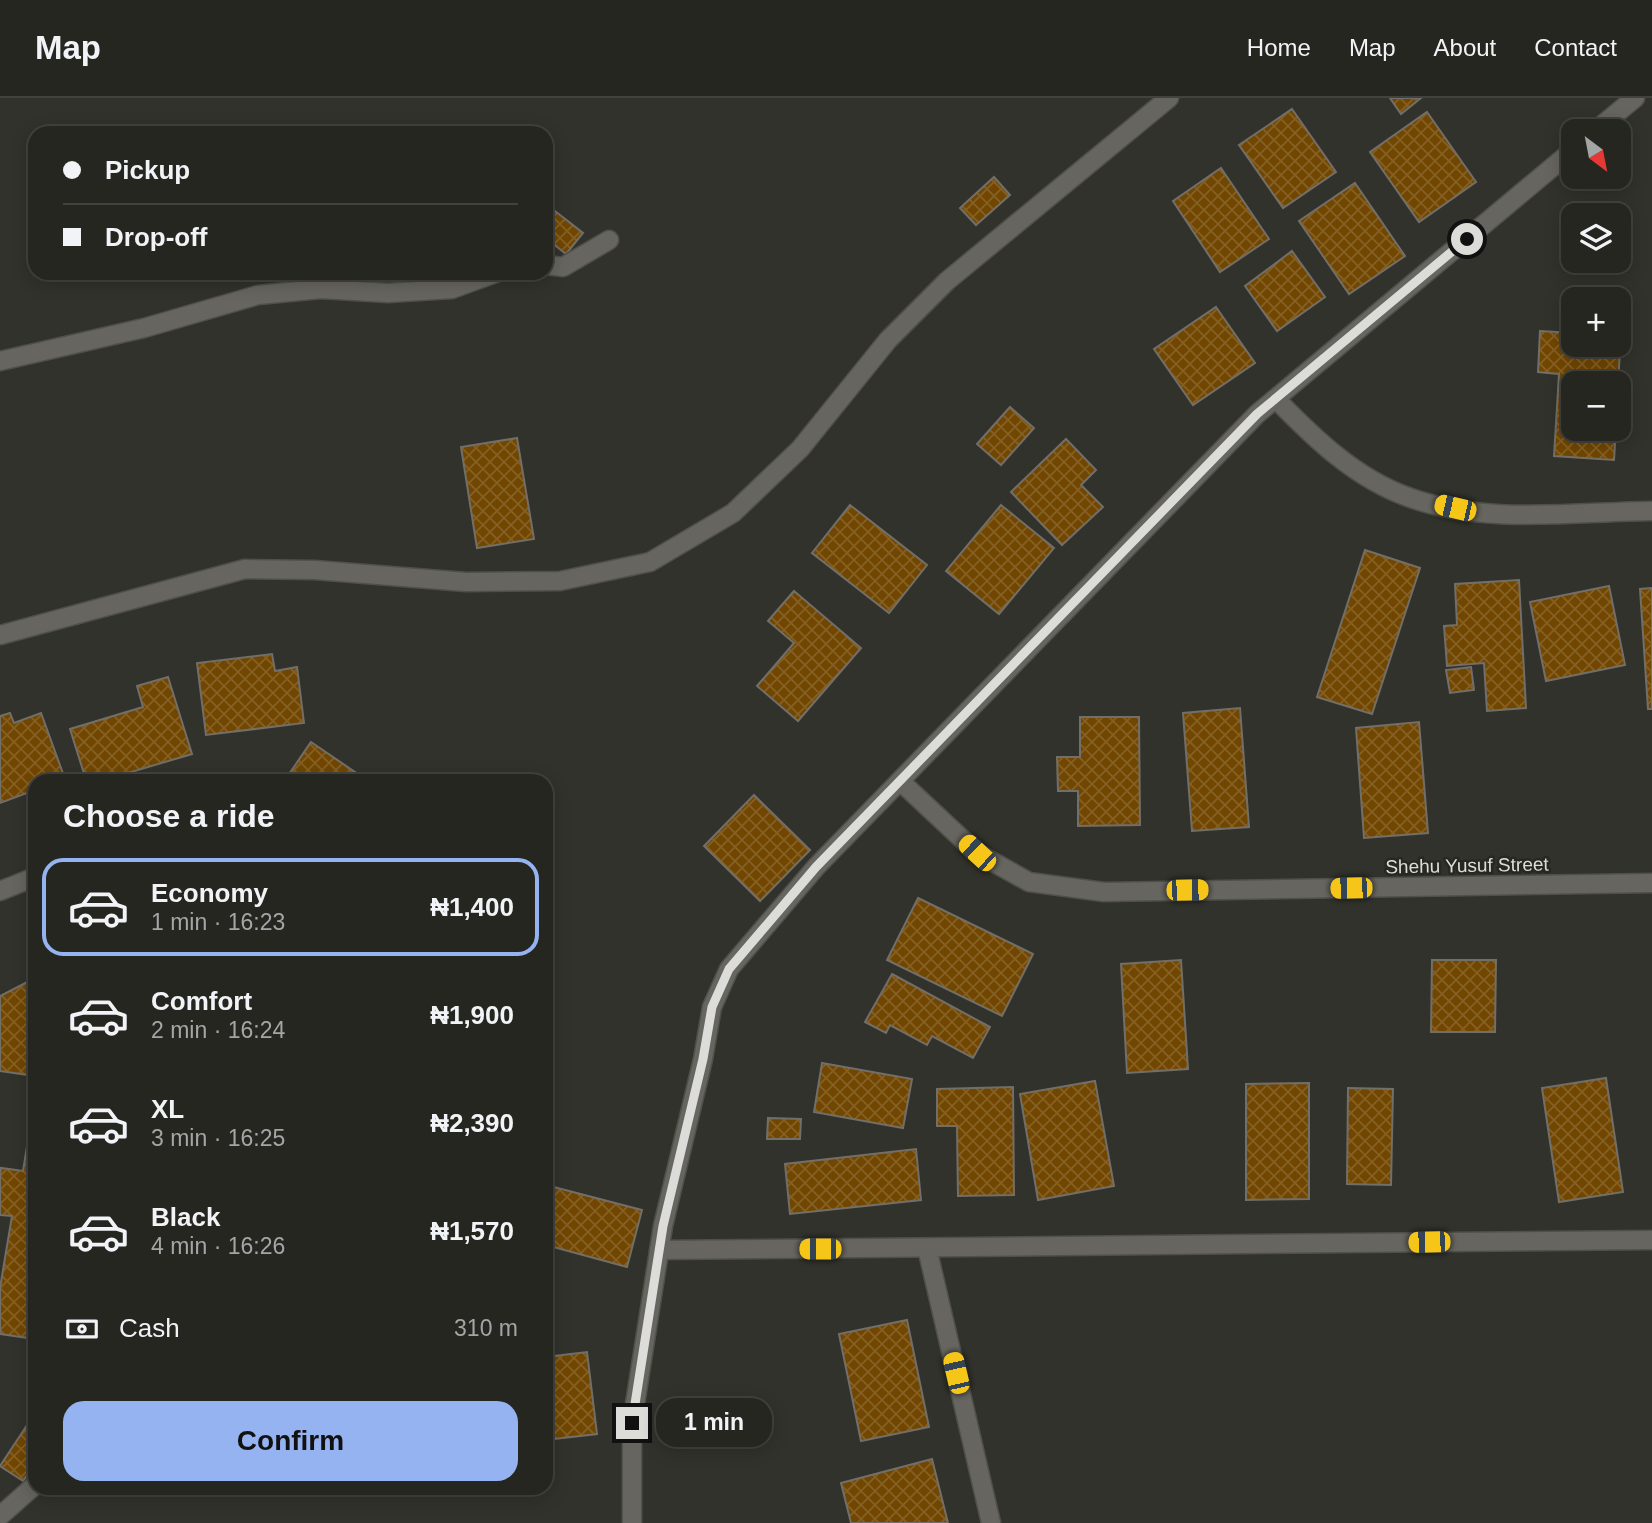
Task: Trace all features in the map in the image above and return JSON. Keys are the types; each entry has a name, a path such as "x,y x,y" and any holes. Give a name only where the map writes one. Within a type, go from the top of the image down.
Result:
{"street":[{"path":"0,635 245,569 315,570 466,582 559,581 650,562 733,513 800,449 888,340 947,281 1169,98"},
{"path":"1610,119 1635,98"},
{"path":"632,1523 632,1423 659,1250 703,1059 712,1007 729,969 816,867 1257,414 1561,160"},
{"path":"553,266 563,267 609,240"},
{"path":"0,361 144,328 258,295 321,289 388,293 452,289 477,280"},
{"path":"1276,399 1317,441 1359,472 1407,497 1478,513 1652,512"},
{"name":"Shehu Yusuf Street","path":"900,781 977,853 1029,882 1104,892 1652,883"},
{"path":"0,891 28,880"},
{"path":"659,1250 1652,1240"},
{"path":"927,1248 992,1523"},
{"path":"0,1516 28,1491"}],"building":[{"path":"1390,98 1421,98 1401,114"},
{"path":"1292,109 1336,172 1283,208 1239,145"},
{"path":"1427,112 1476,182 1419,222 1370,152"},
{"path":"1221,168 1269,239 1220,272 1173,201"},
{"path":"994,177 1010,195 976,225 960,208"},
{"path":"1355,183 1405,256 1349,294 1299,221"},
{"path":"553,209 583,233 566,254 553,244"},
{"path":"1292,251 1325,297 1277,331 1245,286"},
{"path":"1216,307 1255,363 1193,405 1154,349"},
{"path":"1540,331 1561,332 1561,357 1620,357 1619,371 1561,371 1561,441 1615,441 1614,460 1554,456 1559,374 1538,372"},
{"path":"1010,407 1034,428 1001,465 977,444"},
{"path":"517,438 534,539 477,548 461,447"},
{"path":"1066,439 1096,470 1081,485 1103,507 1062,545 1011,492"},
{"path":"850,505 927,565 889,613 812,553"},
{"path":"1001,505 1054,548 999,614 946,571"},
{"path":"1365,550 1420,568 1372,714 1317,697"},
{"path":"1519,580 1526,708 1487,711 1484,663 1447,666 1444,626 1457,625 1455,584"},
{"path":"1609,586 1625,665 1546,681 1530,602"},
{"path":"1652,588 1652,709 1648,709 1640,589"},
{"path":"794,591 861,648 798,721 757,686 794,643 768,621"},
{"path":"272,654 275,671 297,667 304,723 206,735 197,663"},
{"path":"1471,667 1474,690 1450,693 1446,670"},
{"path":"168,677 192,754 124,774 84,774 70,729 143,707 137,686"},
{"path":"1240,708 1249,827 1192,831 1183,713"},
{"path":"10,713 14,723 41,713 63,774 28,774 28,793 0,803 0,716"},
{"path":"1080,717 1139,717 1140,825 1078,826 1078,791 1058,791 1057,757 1080,757"},
{"path":"1419,722 1428,833 1364,838 1356,728"},
{"path":"311,742 355,772 354,774 289,774"},
{"path":"754,795 810,850 760,901 704,846"},
{"path":"918,898 1033,954 1002,1016 887,960"},
{"path":"1181,960 1188,1069 1127,1073 1121,964"},
{"path":"1432,960 1496,960 1495,1032 1431,1032"},
{"path":"892,974 990,1027 973,1058 932,1036 927,1045 890,1025 886,1033 865,1022"},
{"path":"28,982 28,1075 0,1071 0,996"},
{"path":"822,1063 912,1079 903,1128 814,1112"},
{"path":"1606,1078 1623,1192 1559,1202 1542,1088"},
{"path":"1095,1081 1114,1186 1038,1200 1020,1094"},
{"path":"1309,1083 1309,1199 1246,1200 1246,1084"},
{"path":"1013,1087 1014,1195 958,1196 957,1126 937,1126 937,1089"},
{"path":"1348,1088 1393,1089 1391,1185 1347,1184"},
{"path":"768,1118 801,1119 800,1139 767,1139"},
{"path":"28,1140 28,1338 0,1334 0,1288 12,1216 0,1215 0,1175 1,1168 23,1171"},
{"path":"916,1149 921,1200 790,1214 785,1164"},
{"path":"553,1187 642,1210 627,1267 553,1247"},
{"path":"907,1320 929,1427 861,1441 839,1334"},
{"path":"587,1352 597,1434 553,1439 553,1356"},
{"path":"28,1424 28,1474 23,1481 0,1466"},
{"path":"932,1459 948,1523 851,1523 841,1483"}],"route":[{"path":"632,1423 663,1226 703,1059 712,1007 729,969 816,867 1257,414 1467,239"}]}
